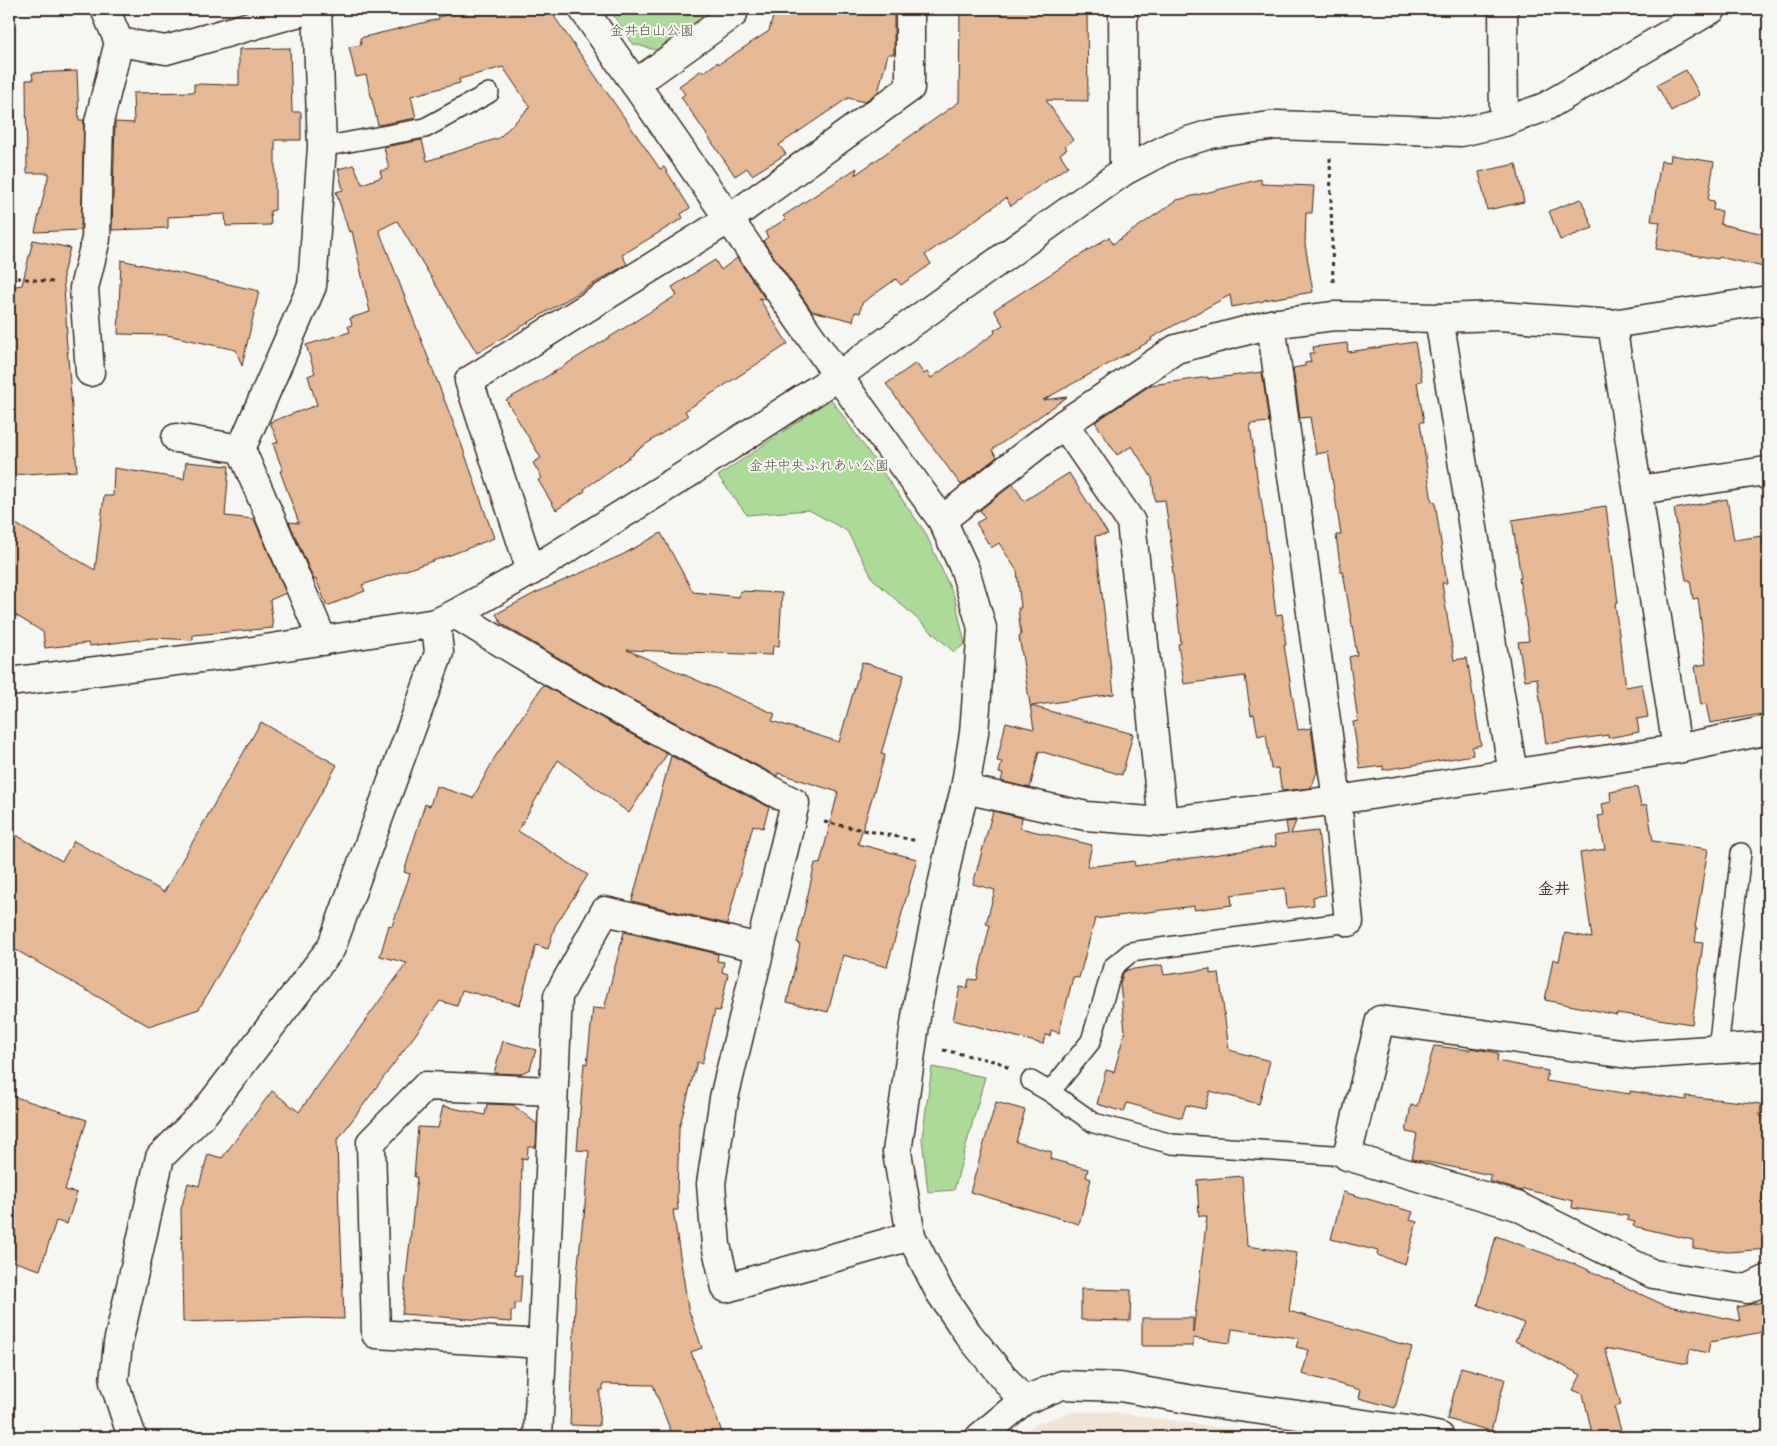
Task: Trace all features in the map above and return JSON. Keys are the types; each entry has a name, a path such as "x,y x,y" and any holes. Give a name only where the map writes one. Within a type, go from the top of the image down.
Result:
{"street":[{"path":"90,372 77,285 96,239 99,122 119,42 105,9"},
{"path":"119,42 166,50 310,9"},
{"path":"317,9 322,147 312,286 241,449 323,641"},
{"path":"583,9 838,376 942,520 965,570 982,628 974,732 964,789 940,845 925,967 921,1046 896,1152 911,1236 939,1291 968,1334 1023,1401"},
{"path":"635,84 733,14 733,9"},
{"path":"531,571 469,381 729,219 910,88 910,9"},
{"path":"1123,9 1124,171"},
{"path":"1503,9 1504,122"},
{"path":"9,682 323,641 446,619 531,571 687,474 838,376 1124,171 1172,146 1211,134 1277,125 1461,132 1504,122 1545,108 1712,9"},
{"path":"942,520 1064,424 1176,348 1271,324 1334,316 1439,318 1499,316 1612,324 1768,300"},
{"path":"1439,318 1512,774"},
{"path":"1271,324 1337,800 1349,922"},
{"path":"1612,324 1639,490 1677,749"},
{"path":"1064,424 1130,522 1163,822"},
{"path":"176,438 241,449"},
{"path":"1639,490 1766,471 1768,476"},
{"path":"446,619 523,657 613,708 795,804 724,1098 711,1184 716,1245 726,1288 911,1236"},
{"path":"132,1437 114,1382 118,1343 160,1157 205,1112 331,948 439,653 446,619"},
{"path":"964,789 1086,816 1163,822 1337,800 1677,749 1768,730"},
{"path":"538,1437 558,996 605,911 760,948"},
{"path":"1768,1046 1635,1055 1380,1020 1347,1156 1517,1206 1653,1274 1747,1289 1768,1279"},
{"path":"542,1344 376,1334 371,1142 426,1086 553,1092"},
{"path":"980,1437 1023,1401 1062,1385 1120,1387 1210,1403 1408,1430 1440,1437"}],"lane":[{"path":"322,147 425,128 489,93"},
{"path":"1718,1049 1741,853"},
{"path":"1050,1092 1091,1041 1113,967 1132,952 1349,922"},
{"path":"1031,1081 1094,1123 1172,1144 1347,1156"}],"path":[{"path":"1329,127 1334,316"},
{"path":"9,277 77,285"},
{"path":"846,826 940,845"},
{"path":"921,1046 998,1062 1031,1081"}],"shaded area":[{"path":"1073,1412 1112,1412 1287,1437 1017,1437 1037,1423"}],"green space":[{"name":"金井白山公園","path":"609,9 717,9 656,50 633,44"},
{"name":"金井中央ふれあい公園","path":"831,399 925,532 955,599 965,644 954,652 873,579 847,531 809,510 747,515 718,476"},
{"path":"932,1067 985,1077 954,1190 928,1192 922,1138"}],"building":[{"path":"470,9 549,9 660,169 664,167 690,208 681,214 683,218 622,255 627,264 477,353 397,221 379,230 461,443 494,538 362,585 365,591 327,606 289,522 299,523 280,471 283,471 273,444 278,442 270,422 317,405 308,376 315,373 306,345 350,332 348,326 352,325 350,318 370,312 352,231 349,232 336,192 343,190 338,169 354,165 362,184 382,177 380,171 389,169 384,147 422,140 427,161 499,138 530,107 503,67 459,79 460,83 411,96 416,118 378,125 366,75 356,77 349,47 361,45 360,38 439,19 438,17"},
{"path":"775,9 894,9 894,54 888,54 878,92 864,102 848,98 779,145 786,154 752,175 747,168 735,176 681,97 685,94 679,86 702,70 704,72 718,62 719,64 769,31"},
{"path":"960,9 1059,9 1059,11 1087,11 1088,101 1046,100 1073,140 1065,146 1067,149 1060,154 1068,166 1011,206 1006,198 925,255 931,264 901,285 896,279 862,303 860,313 855,312 853,321 812,311 763,241 768,237 765,232 786,219 783,216 857,168 855,175 959,102"},
{"path":"290,48 292,112 301,112 301,140 275,140 275,210 270,211 271,225 226,226 225,214 168,217 168,228 112,230 115,122 134,123 133,93 194,92 194,84 239,85 239,49"},
{"path":"1686,70 1700,95 1671,111 1657,85"},
{"path":"77,71 79,120 84,120 81,230 35,232 49,173 27,173 26,80 33,80 32,73"},
{"path":"1671,155 1714,162 1708,200 1714,201 1713,210 1722,211 1720,224 1768,235 1768,268 1719,257 1718,259 1656,249 1660,222 1651,221 1661,161 1670,162"},
{"path":"1516,164 1524,202 1487,210 1479,172"},
{"path":"1261,179 1261,184 1314,186 1312,213 1306,213 1305,244 1313,292 1232,307 1230,295 1151,338 1152,340 1043,400 1067,397 992,450 997,457 961,485 886,384 916,363 924,374 927,372 931,378 995,333 994,330 1003,325 994,310 1109,237 1113,244 1177,200"},
{"path":"1581,199 1593,228 1560,240 1549,211"},
{"path":"33,240 70,248 63,274 77,471 9,475 9,287 22,285"},
{"path":"737,258 766,300 759,298 788,344 685,411 688,416 633,453 584,489 585,491 556,510 538,480 542,478 533,463 541,458 506,400 677,295 672,287 715,260 721,270"},
{"path":"121,260 259,291 242,366 236,350 167,335 118,334"},
{"path":"1415,342 1422,381 1417,382 1424,422 1420,422 1432,502 1435,502 1447,583 1442,583 1454,660 1467,658 1481,745 1472,747 1473,755 1383,770 1383,766 1360,769 1353,722 1358,721 1349,657 1357,655 1343,572 1341,573 1336,535 1341,535 1328,452 1316,454 1310,417 1300,418 1293,368 1305,366 1305,363 1311,362 1309,353 1314,353 1313,347 1347,343 1348,352"},
{"path":"1262,372 1269,422 1250,424 1260,499 1276,615 1282,614 1286,645 1284,645 1298,730 1311,728 1317,772 1311,788 1282,791 1278,768 1271,769 1266,734 1258,736 1254,714 1251,715 1245,676 1184,684 1178,644 1181,643 1172,566 1174,566 1165,500 1155,501 1152,478 1132,446 1117,455 1095,422 1151,385"},
{"path":"186,462 229,466 225,516 254,519 286,593 270,600 273,628 193,635 193,640 153,638 90,646 89,643 45,648 43,632 9,611 9,520 95,570 104,496 113,496 114,468 184,479"},
{"path":"1069,473 1108,534 1095,536 1114,694 1031,706 1133,734 1122,775 1039,751 1030,788 1001,781 1003,774 999,773 1002,762 997,761 1006,722 1034,729 1019,636 1021,636 1018,608 1021,608 1017,571 999,543 991,548 976,523 985,518 980,510 1013,484 1024,501"},
{"path":"1727,499 1734,540 1762,536 1763,545 1768,544 1768,713 1710,723 1706,704 1701,705 1695,666 1706,664 1698,598 1693,599 1690,580 1686,580 1674,509"},
{"path":"1606,506 1618,603 1615,604 1626,687 1642,684 1648,717 1637,719 1639,732 1608,738 1608,735 1546,744 1537,678 1525,680 1518,642 1529,641 1512,520"},
{"path":"661,533 693,592 739,597 740,591 782,593 779,646 773,646 772,655 627,650 775,714 772,721 839,742 862,662 904,675 881,754 885,755 858,844 917,859 887,967 843,955 828,1012 787,1002 800,944 797,943 815,863 820,864 838,792 778,773 777,776 631,699 547,651 502,624 496,614 535,593 622,555"},
{"path":"543,685 667,754 629,813 558,760 518,831 588,875 555,926 548,949 536,945 520,1005 462,990 457,1006 440,1001 337,1139 344,1319 308,1318 183,1322 181,1209 188,1183 199,1186 208,1154 222,1158 272,1091 299,1112 407,963 380,956 389,925 392,926 410,874 404,872 425,804 430,806 436,786 473,798 495,757"},
{"path":"261,722 337,765 199,1009 149,1026 9,946 9,831 62,861 74,841 164,892"},
{"path":"671,756 769,807 763,828 753,825 727,924 632,901"},
{"path":"1637,787 1641,806 1647,805 1653,841 1708,849 1695,928 1697,928 1695,942 1703,943 1692,1024 1617,1013 1617,1015 1545,1000 1553,959 1559,961 1565,933 1592,938 1580,853 1605,849 1598,816 1604,815 1602,804 1611,802 1610,792"},
{"path":"993,811 1022,818 1020,828 1092,845 1087,867 1134,861 1135,866 1276,846 1274,836 1288,834 1286,822 1296,821 1291,834 1318,831 1326,895 1313,897 1314,905 1287,908 1285,888 1231,895 1232,905 1194,910 1194,906 1095,919 1079,978 1073,977 1059,1033 1051,1030 1050,1036 1045,1035 1043,1044 953,1020 960,987 967,988 969,979 977,980 990,925 986,924 995,890 973,884"},
{"path":"624,932 718,954 717,961 724,962 722,972 728,974 720,1011 715,1010 702,1064 697,1062 679,1128 678,1210 673,1210 688,1308 702,1348 691,1352 724,1437 673,1437 653,1385 603,1384 603,1390 600,1390 599,1426 570,1425 576,1283 584,1218 589,1151 577,1150 584,1063 587,1064 593,1008 604,1009"},
{"path":"1162,965 1164,975 1210,969 1210,974 1219,973 1229,1050 1270,1061 1259,1104 1210,1091 1205,1109 1186,1105 1182,1118 1127,1103 1124,1112 1097,1104 1106,1070 1114,1072 1125,1031 1120,984 1123,973 1127,970"},
{"path":"503,1041 536,1050 530,1069 520,1074 494,1073"},
{"path":"1434,1046 1470,1050 1471,1048 1498,1053 1497,1061 1548,1071 1546,1081 1630,1094 1630,1091 1686,1100 1686,1096 1761,1104 1760,1116 1768,1117 1762,1201 1768,1200 1768,1249 1728,1252 1693,1248 1693,1240 1633,1226 1635,1222 1627,1220 1628,1216 1572,1208 1573,1201 1523,1189 1522,1191 1489,1181 1491,1175 1412,1159 1417,1134 1406,1132 1411,1105 1417,1106"},
{"path":"9,1095 87,1120 65,1190 77,1193 67,1224 56,1221 40,1270 9,1260"},
{"path":"996,1102 1025,1110 1016,1142 1052,1152 1050,1159 1088,1169 1086,1177 1091,1179 1079,1224 970,1192"},
{"path":"487,1104 513,1105 537,1124 536,1147 528,1147 527,1159 522,1158 521,1208 515,1275 522,1276 520,1303 515,1303 515,1311 511,1311 511,1322 402,1314 417,1177 414,1177 418,1127 438,1128 443,1106 485,1115"},
{"path":"1242,1176 1247,1246 1297,1253 1289,1311 1412,1347 1395,1408 1359,1398 1361,1390 1302,1374 1309,1350 1296,1347 1299,1338 1232,1329 1230,1343 1193,1338 1193,1346 1142,1346 1142,1318 1193,1318 1193,1333 1207,1216 1199,1216 1197,1180"},
{"path":"1343,1192 1413,1212 1410,1220 1417,1222 1405,1264 1377,1255 1378,1251 1331,1239"},
{"path":"1496,1236 1582,1267 1664,1305 1740,1321 1737,1307 1768,1301 1768,1331 1710,1342 1708,1353 1690,1349 1687,1364 1605,1348 1621,1405 1614,1407 1623,1437 1593,1437 1583,1394 1573,1390 1581,1375 1515,1341 1524,1323 1478,1305"},
{"path":"1081,1289 1131,1290 1130,1321 1081,1320"},
{"path":"1461,1367 1505,1379 1491,1431 1447,1419"}],"district":[{"name":"金井","path":"1554,887"}]}
